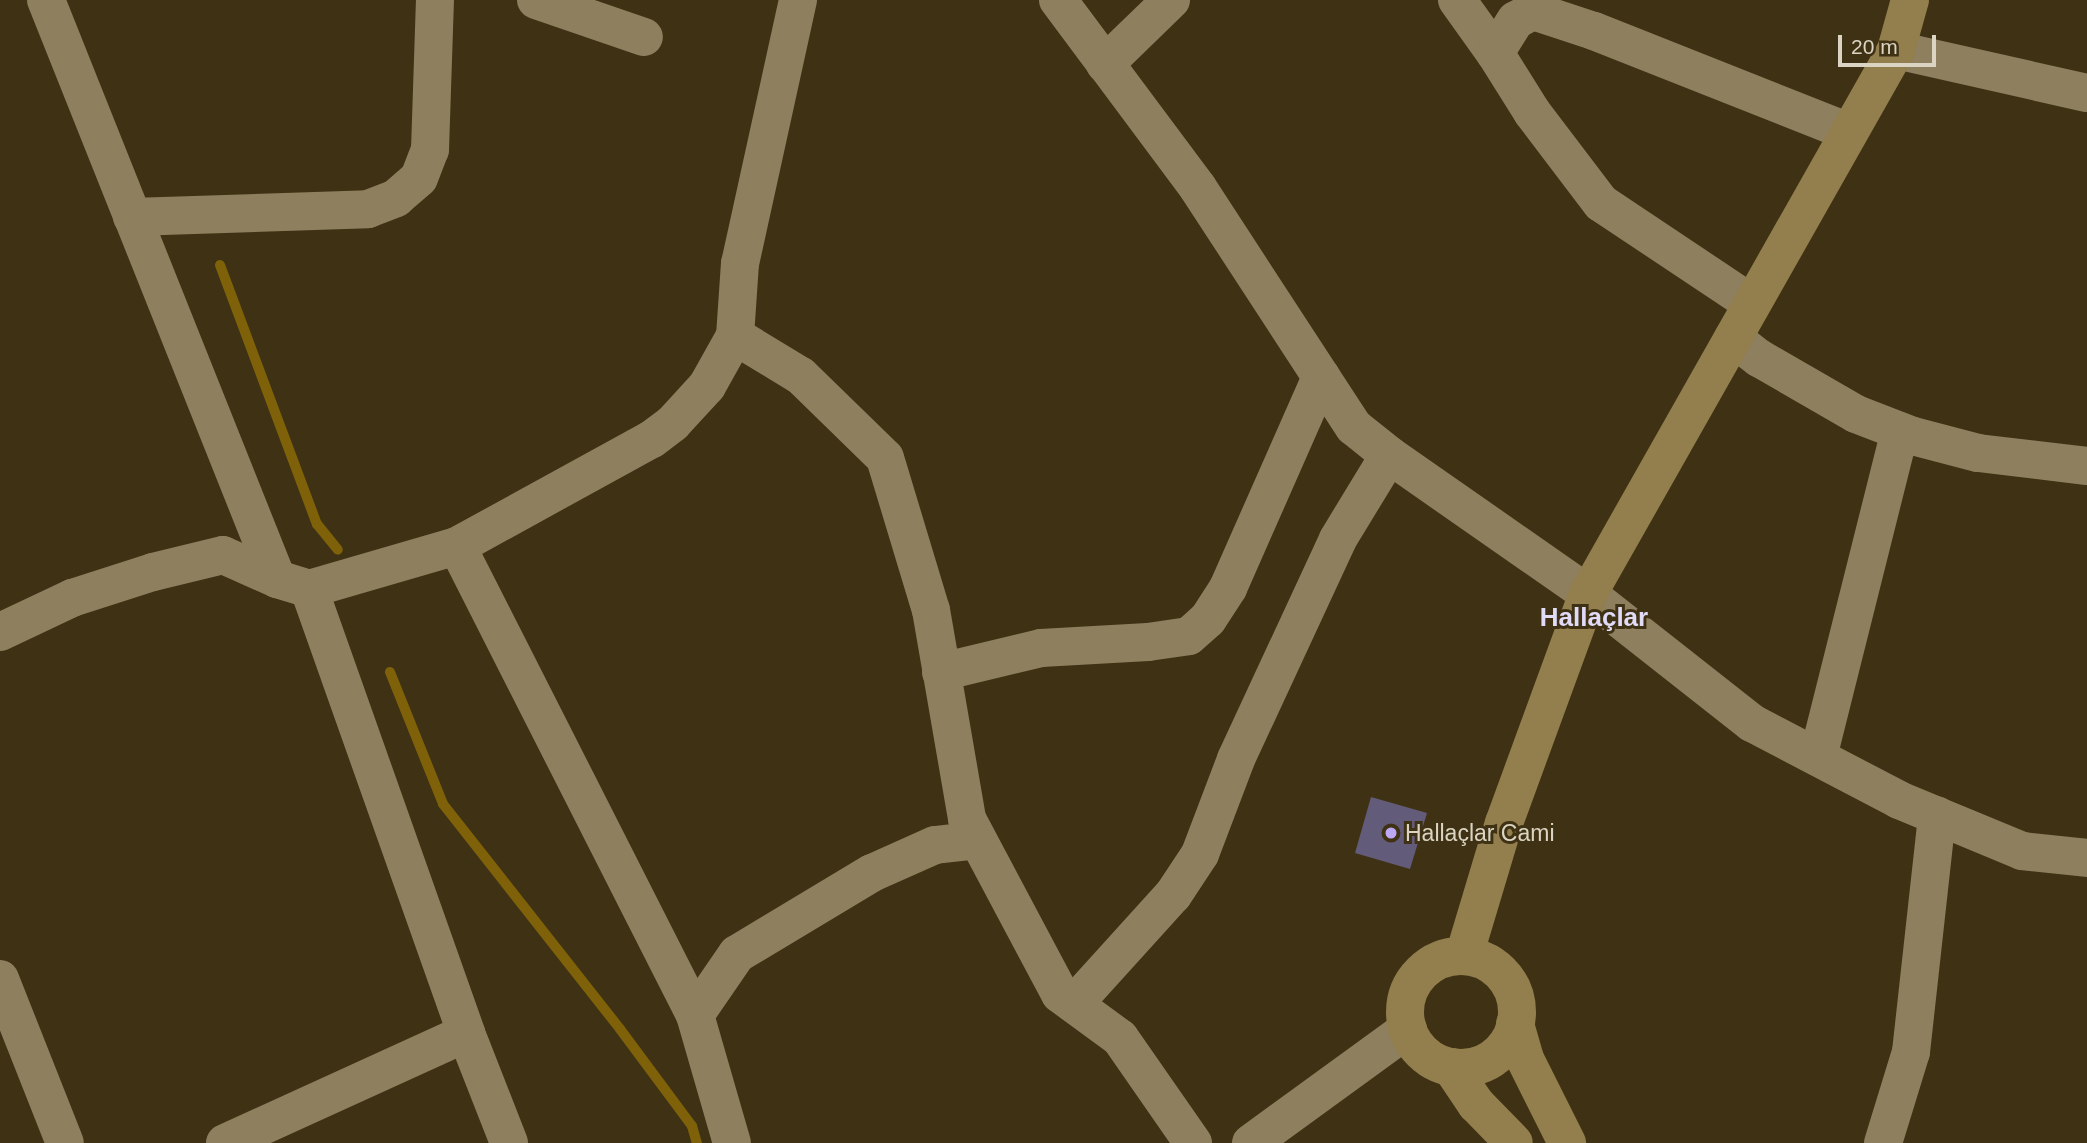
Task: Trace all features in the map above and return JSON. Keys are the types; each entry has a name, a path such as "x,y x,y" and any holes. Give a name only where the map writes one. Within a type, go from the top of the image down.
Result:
{"street":[{"path":"46,0 132,218 293,584 509,1143"},
{"path":"132,218 369,209 396,198 419,178 429,150 435,0"},
{"path":"537,0 644,37"},
{"path":"0,632 72,598 153,572 223,555 293,584 457,546 652,439 673,423 707,387 735,336 740,263 799,0"},
{"path":"1058,0 1198,188 1354,427 1388,455 1588,594 1752,723 1937,816 2022,851 2087,858"},
{"path":"1105,64 1171,0"},
{"path":"1457,0 1495,52 1532,112 1601,203 1751,303"},
{"path":"1464,956 1504,822 1588,594 1896,50 1910,0"},
{"path":"1495,52 1516,20 1534,5 1594,32 1849,132"},
{"path":"1896,50 2087,93"},
{"path":"735,336 801,376 885,458 931,610 967,819 1060,994 1120,1038 1193,1143"},
{"path":"1733,338 1759,358 1856,414 1900,431 1979,453 2087,466"},
{"path":"941,672 1041,648 1148,642 1189,636 1208,620 1228,588 1321,377"},
{"path":"1818,757 1900,431"},
{"path":"1074,1004 1173,895 1200,854 1236,760 1338,539 1388,455"},
{"path":"457,546 695,1015 732,1143"},
{"path":"1883,1143 1911,1052 1937,816"},
{"path":"695,1015 737,954 872,873 935,845 978,840"},
{"path":"1515,1024 1511,1035 1496,1055 1475,1066 1451,1067 1429,1057 1412,1040 1405,1005 1420,973 1440,959 1464,956 1487,962 1506,978 1515,1000 1515,1024 1525,1059 1567,1143"},
{"path":"0,979 65,1143"},
{"path":"1275,1137 1408,1029"},
{"path":"225,1143 466,1033"},
{"path":"1451,1067 1476,1104 1514,1143"}],"building":[{"name":"Hallaçlar Cami","path":"1371,797 1427,813 1410,869 1355,853"}],"waterway":[{"path":"220,265 317,524 338,550"},
{"path":"390,672 443,804 620,1029 692,1126 697,1143"}],"place":[{"name":"Hallaçlar Cami","path":"1391,833"}],"district":[{"name":"Hallaçlar","path":"1594,618"}]}
